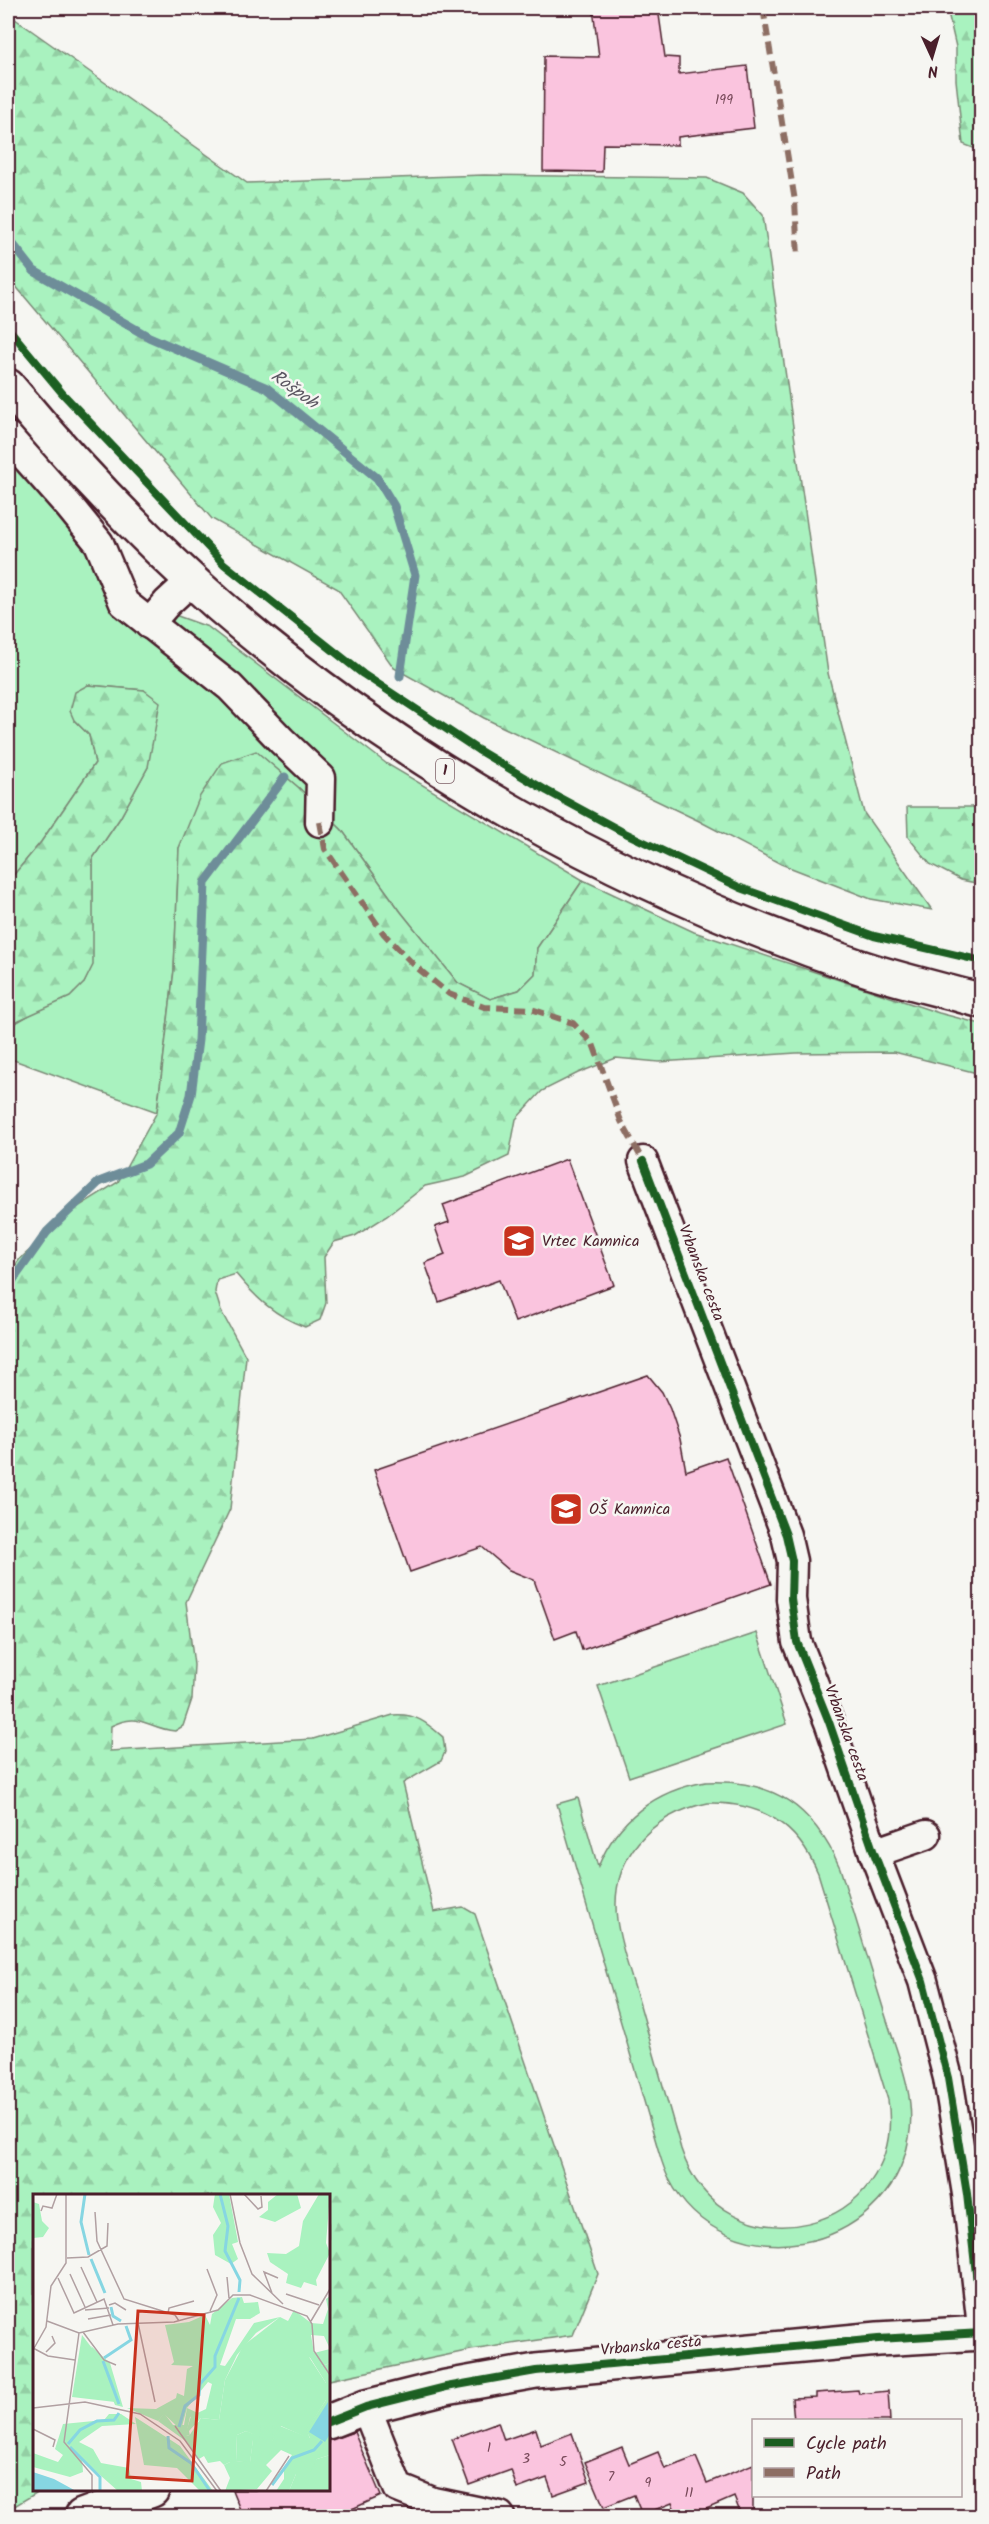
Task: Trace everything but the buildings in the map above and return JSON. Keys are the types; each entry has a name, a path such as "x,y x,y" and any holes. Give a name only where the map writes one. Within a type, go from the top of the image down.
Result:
{"main road":[{"name":"1","path":"8,386 108,497 192,580 253,633 327,691 399,742 522,819 632,876 748,926 859,967 981,1001"},
{"name":"Vrbanska cesta","path":"330,2421 366,2407 446,2387 536,2371 878,2339 981,2333"},
{"path":"82,2517 149,2491"}],"street":[{"path":"8,437 99,543 124,603 230,687 321,778 320,822"},
{"path":"149,624 167,603 192,580"},
{"name":"Vrbanska cesta","path":"643,1161 786,1534 792,1561 791,1599 797,1642 829,1722 874,1853 923,1981 948,2078 967,2194 981,2327"},
{"path":"874,1853 926,1835"},
{"path":"366,2407 398,2488 433,2502 500,2517"}],"green space":[{"path":"947,8 981,8 981,151 963,144 956,80 956,47"},
{"path":"8,14 247,183 484,175 707,178 743,193 763,215 828,673 864,813 932,910 871,899 781,864 699,821 484,718 394,668 338,589 212,519 8,277"},
{"path":"8,449 91,543 111,592 208,627 387,764 583,880 537,948 535,974 519,990 490,999 458,983 401,912 342,830 298,787 256,752 179,848 174,970 157,1112 8,1058 8,1025 14,1024 84,983 92,965 93,858 120,818 148,767 144,690 88,685 74,720 89,735 95,763 41,842 8,879"},
{"path":"88,685 144,690 160,702 148,767 120,818 93,858 93,965 84,983 70,997 8,1025 8,879 41,842 95,763 89,735 74,720 70,711 75,692"},
{"path":"256,751 298,787 342,830 401,912 458,983 490,999 519,990 535,974 537,948 583,880 694,932 939,1013 981,1024 981,1074 894,1052 796,1053 659,1062 616,1058 542,1091 516,1119 509,1156 465,1177 425,1186 387,1216 355,1236 334,1242 324,1257 326,1303 320,1320 305,1327 294,1323 275,1312 236,1274 217,1280 215,1292 221,1311 246,1357 230,1509 186,1602 194,1665 192,1699 183,1726 175,1731 136,1720 111,1726 110,1751 313,1739 393,1715 415,1717 443,1737 445,1752 441,1761 403,1783 434,1912 463,1907 475,1914 598,2274 573,2335 471,2350 330,2380 330,2194 33,2194 33,2491 39,2491 8,2510 8,1276 19,1260 73,1210 118,1182 157,1112 174,970 179,848 200,796 222,763"},
{"path":"907,807 981,807 981,884 961,880 930,864 908,837"},
{"path":"757,1633 787,1724 629,1777 598,1686"},
{"path":"706,1782 751,1785 788,1801 817,1828 840,1868 904,2073 911,2122 909,2138 895,2178 871,2209 839,2231 802,2242 763,2244 726,2234 694,2213 669,2179 659,2153 557,1804 578,1798 598,1867 616,1835 640,1810 654,1800 687,1786","holes":["708,1803 745,1807 775,1819 788,1829 809,1856 818,1873 888,2100 887,2146 870,2182 842,2208 808,2223 770,2226 734,2215 703,2189 681,2149 619,1932 616,1898 620,1878 627,1859 638,1843 669,1817 687,1809"]}],"waterway":[{"name":"Rošpoh","path":"8,238 34,271 149,337 267,388 377,478 394,506 415,575 400,676"},
{"path":"8,1287 47,1232 99,1182 146,1164 179,1133 191,1095 198,1040 205,883 285,777"}],"marked path":[{"path":"763,8 795,201 798,257"},
{"path":"320,822 325,849 384,934 415,966 449,994 484,1007 531,1009 573,1023 593,1044 621,1121 643,1161"}],"cycle path":[{"path":"8,328 63,394 224,564 363,674 478,750 621,831 741,888 874,936 982,961"},
{"path":"643,1161 786,1535 792,1561 791,1599 797,1642 829,1722 874,1853 923,1981 948,2078 967,2194 982,2327"},
{"path":"330,2421 366,2407 446,2387 536,2371 878,2339 982,2333"}],"place":[{"name":"Vrtec Kamnica","path":"519,1241"},
{"name":"OŠ Kamnica","path":"566,1509"}]}
